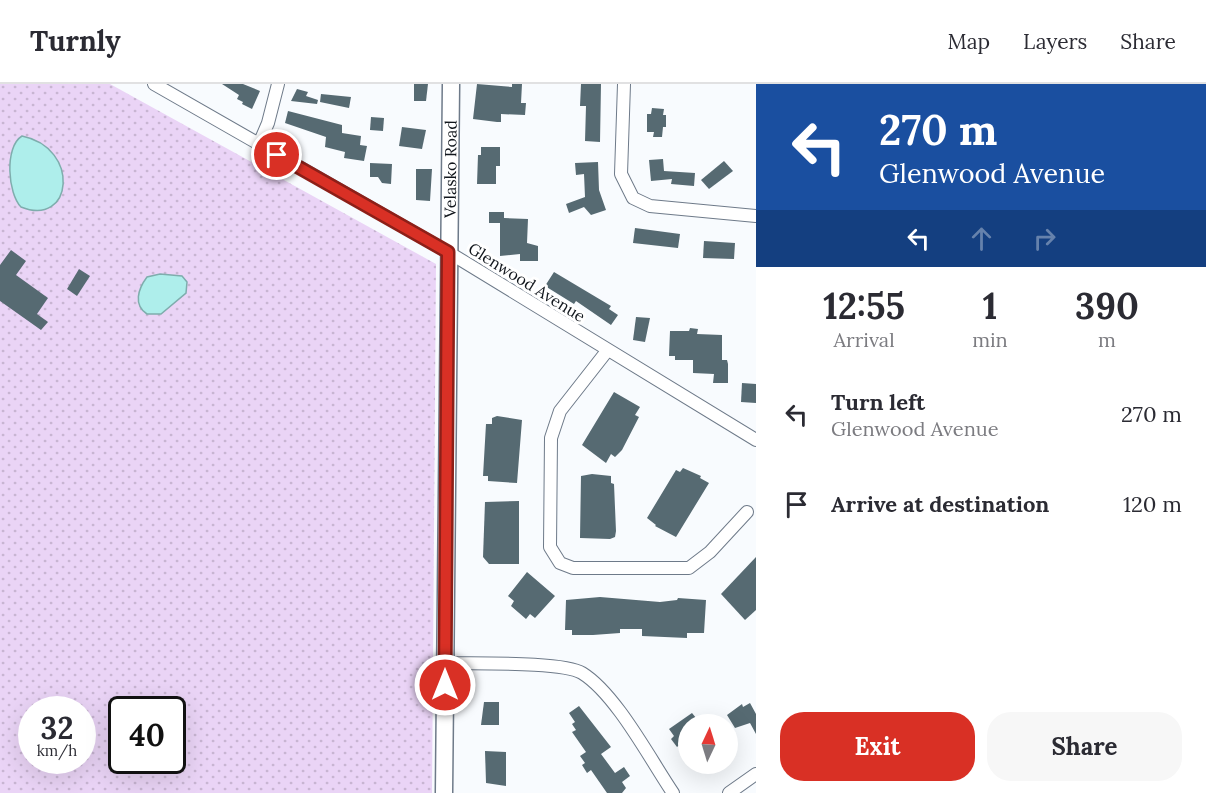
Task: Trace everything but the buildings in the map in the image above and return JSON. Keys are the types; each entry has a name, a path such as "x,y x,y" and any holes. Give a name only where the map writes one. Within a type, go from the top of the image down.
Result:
{"street":[{"name":"Glenwood Avenue","path":"154,84 448,252 756,440"},
{"path":"259,144 268,123 278,84"},
{"name":"Velasko Road","path":"444,793 451,84"},
{"path":"624,84 621,174 633,198 650,206 756,216"},
{"path":"607,351 560,411 553,429 549,480 550,547 560,563 573,568 689,568 710,552 747,512"},
{"path":"445,663 553,667 580,672 607,695 674,793"},
{"path":"729,793 756,774"}],"shaded area":[{"path":"0,84 110,84 436,264 432,793 0,793"}],"water":[{"path":"22,136 41,143 54,155 61,169 63,184 60,197 51,206 38,210 21,207 13,192 10,160 16,142"},
{"path":"160,274 182,276 187,282 186,293 161,314 147,314 138,302 139,292 147,277"}],"route":[{"path":"277,155 448,252 445,685"}]}
